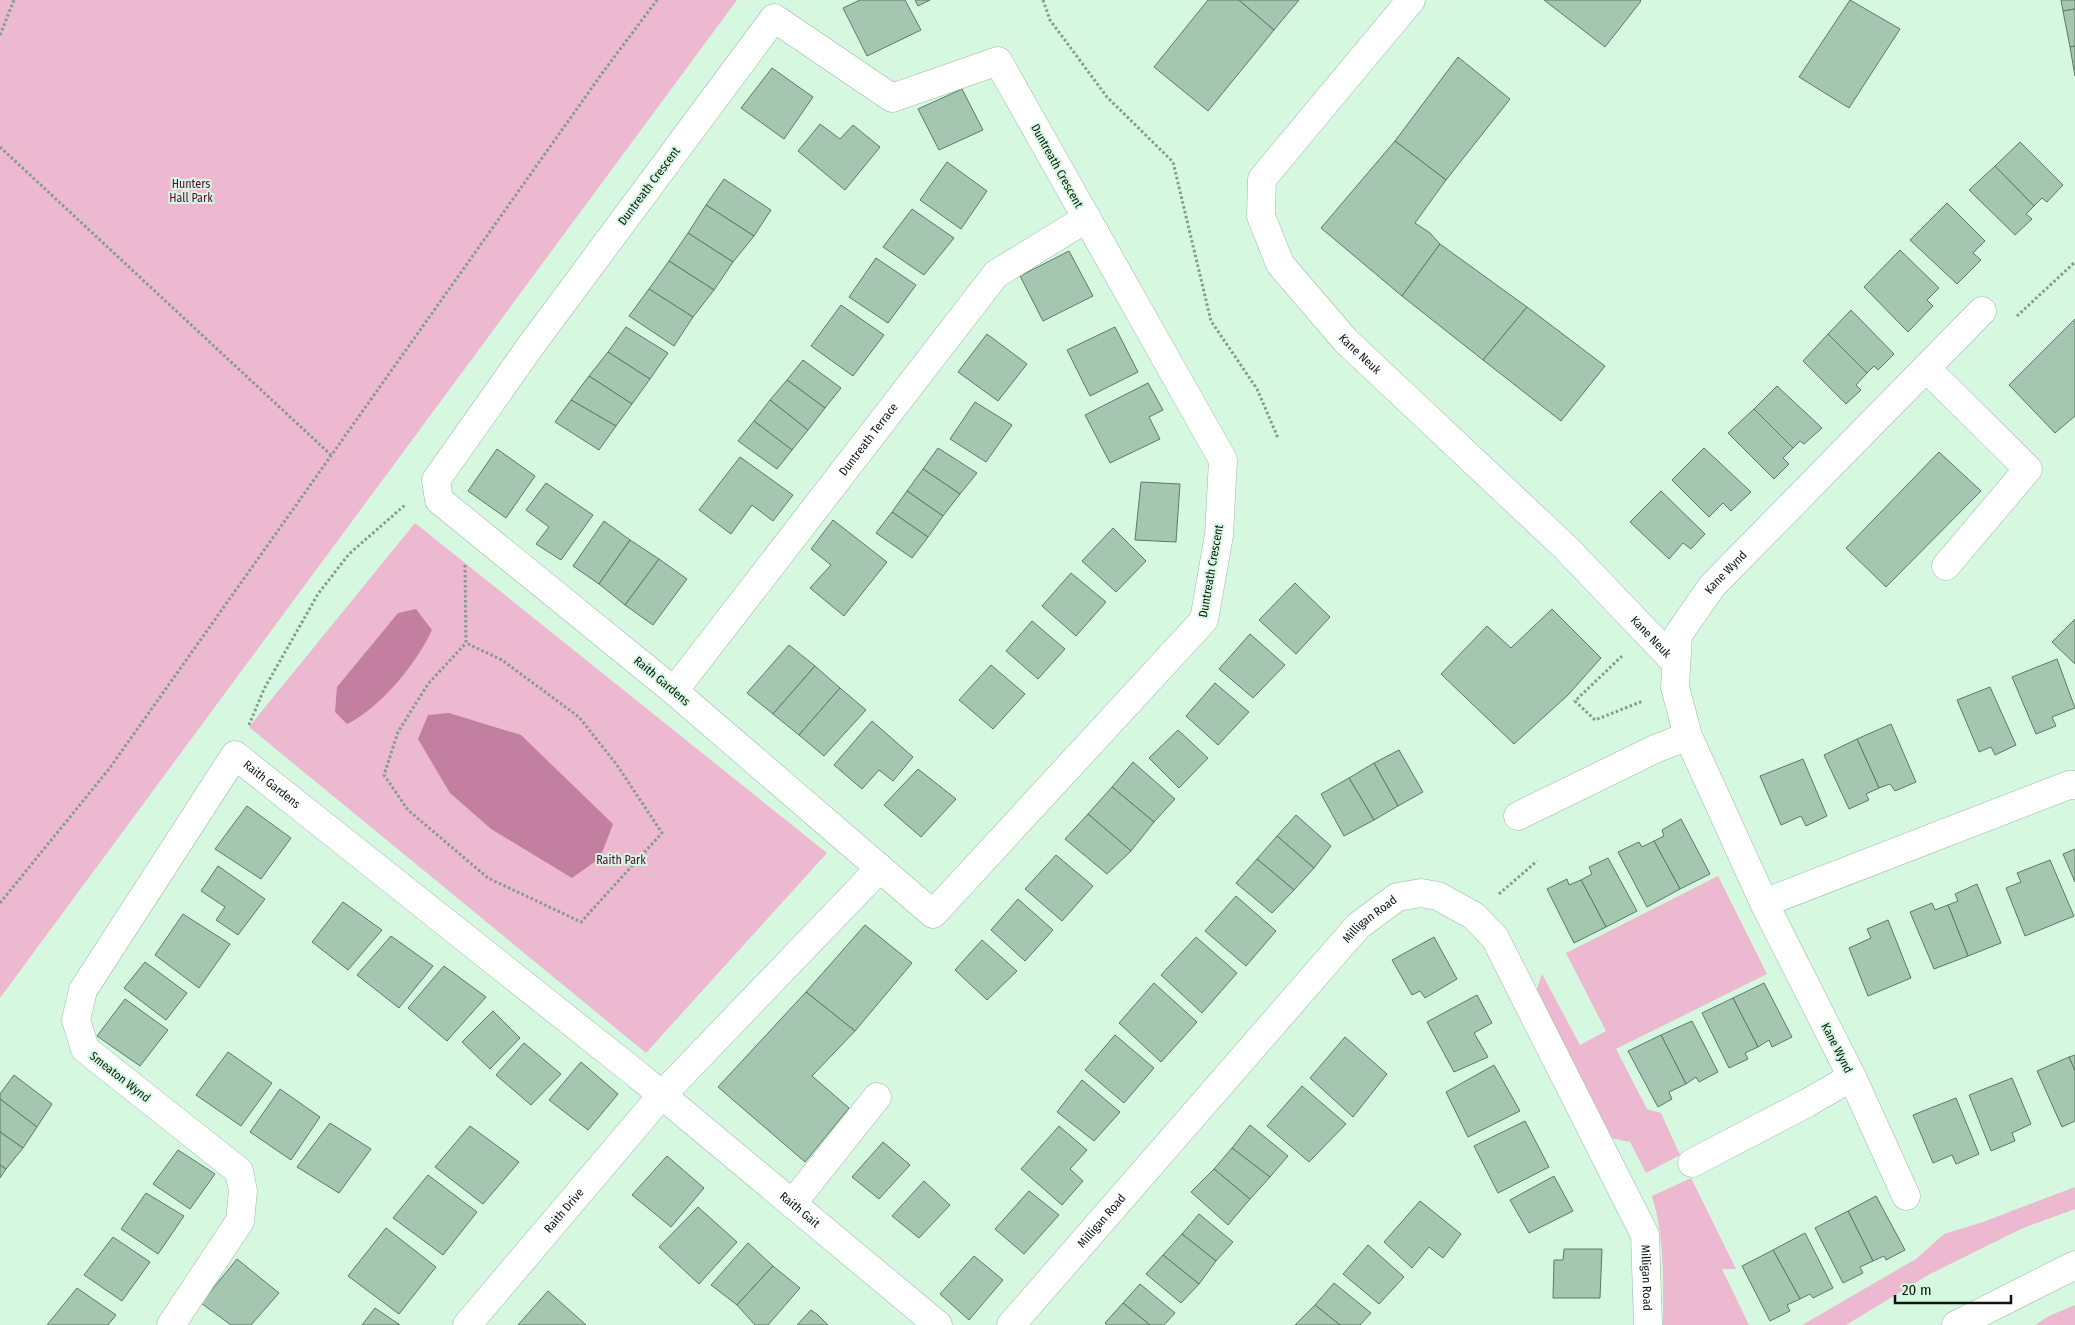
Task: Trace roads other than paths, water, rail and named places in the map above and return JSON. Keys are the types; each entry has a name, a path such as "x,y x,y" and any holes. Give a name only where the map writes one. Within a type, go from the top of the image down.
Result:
{"street":[{"name":"Kane Neuk","path":"1410,0 1262,179 1261,216 1280,264 1346,341 1566,548 1676,663"},
{"name":"Duntreath Crescent","path":"437,490 532,344 774,18 892,98 998,62 1223,460 1219,535 1204,620 933,914 880,868"},
{"name":"Duntreath Terrace","path":"674,691 996,274 1087,218"},
{"name":"Kane Wynd","path":"1906,1196 1852,1077 1764,903 1688,736 1675,687 1678,635 1712,586 1982,311"},
{"path":"1926,368 2028,469 1946,566"},
{"name":"Raith Gardens","path":"437,490 464,519 674,691 880,868"},
{"path":"1518,816 1655,749 1688,736"},
{"name":"Raith Gardens","path":"235,755 631,1070 661,1096"},
{"name":"Smeaton Wynd","path":"171,1325 240,1221 244,1191 239,1171 85,1049 76,1020 83,990 235,755"},
{"path":"1764,903 2069,785 2075,785"},
{"name":"Raith Drive","path":"467,1325 661,1096 880,868"},
{"name":"Milligan Road","path":"1011,1325 1358,926 1397,897 1421,893 1438,896 1474,916 1495,938 1645,1235 1648,1325"},
{"path":"1692,1163 1807,1103 1852,1077"},
{"name":"Raith Gait","path":"661,1096 938,1325"},
{"path":"792,1204 877,1097"},
{"path":"1956,1325 2075,1265"}],"park label":[{"name":"Hunters Hall Park","path":"191,191"},
{"name":"Raith Park","path":"621,860"}]}
